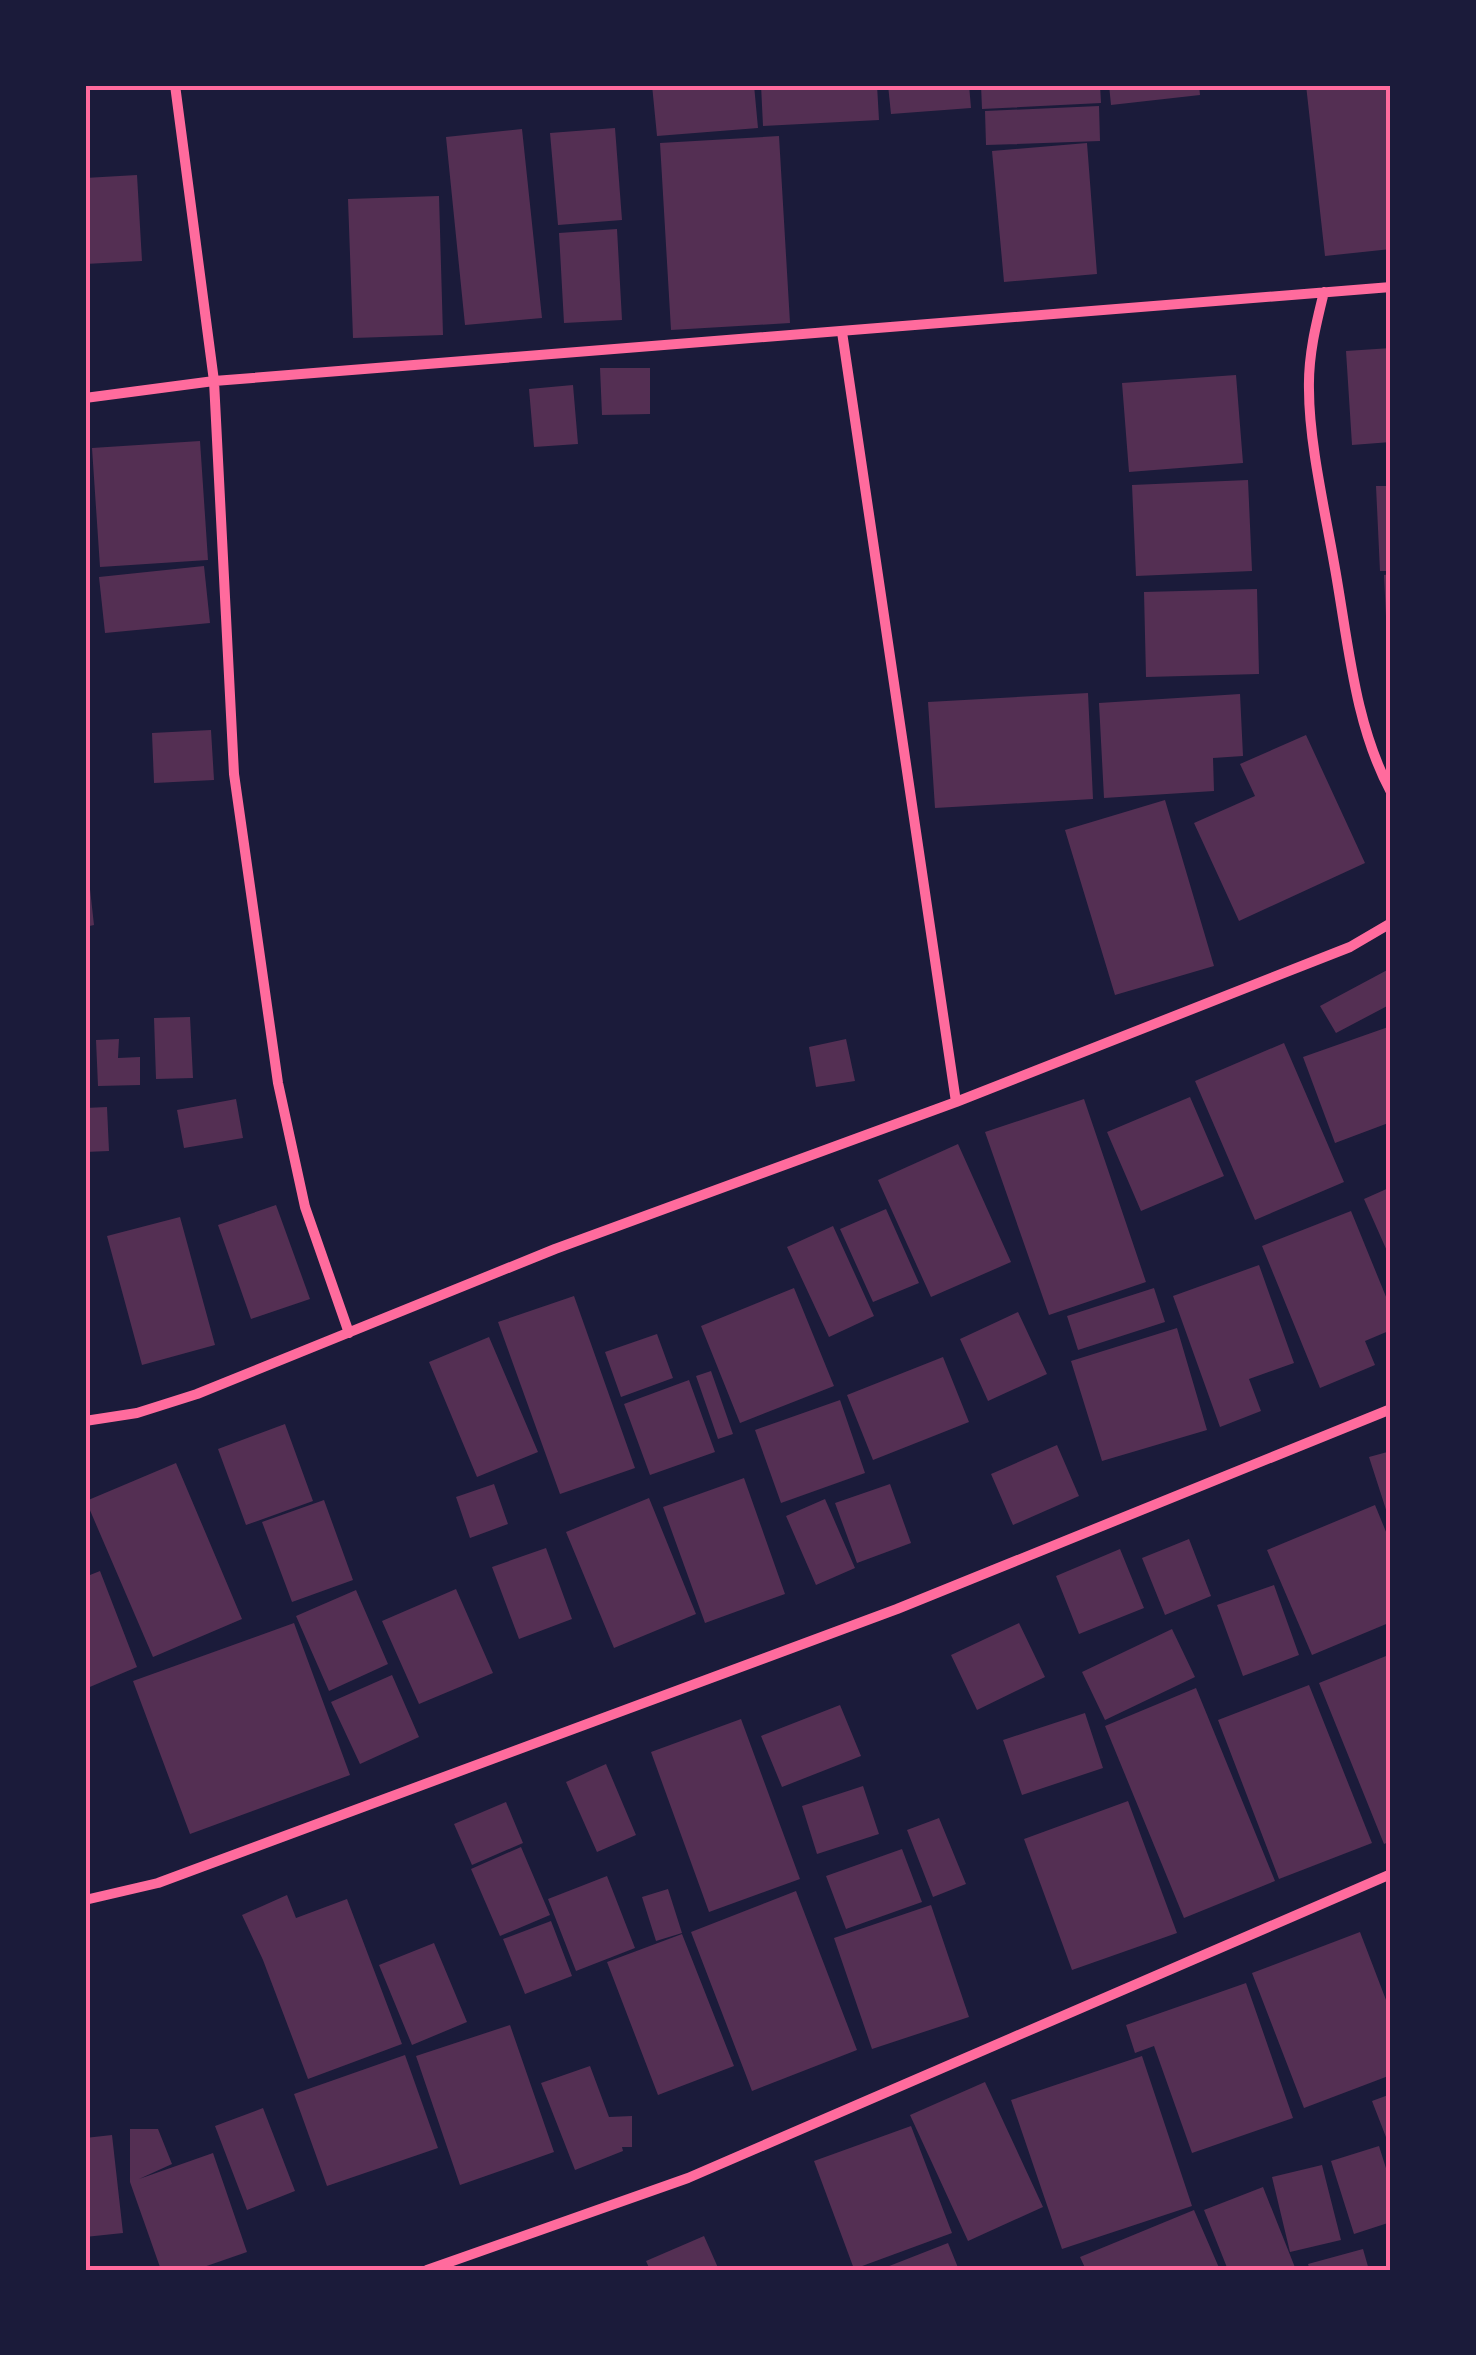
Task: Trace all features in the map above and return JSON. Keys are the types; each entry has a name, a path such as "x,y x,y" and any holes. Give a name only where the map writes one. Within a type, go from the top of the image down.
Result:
{"street":[{"path":"175,85 214,381 234,774 278,1083 304,1207 348,1332"},
{"path":"85,398 214,381 1391,287"},
{"path":"1324,292 1312,338 1308,391 1320,483 1358,696 1375,762 1391,792"},
{"path":"842,332 956,1102"},
{"path":"85,1420 136,1412 197,1394 555,1249 956,1102 1350,947 1391,923"},
{"path":"85,1900 158,1882 897,1609 1391,1408"},
{"path":"427,2270 688,2178 1391,1874"}],"building":[{"path":"652,85 754,85 758,128 657,136"},
{"path":"761,85 877,85 879,120 763,126"},
{"path":"888,85 969,85 971,108 891,114"},
{"path":"981,85 1100,85 1101,103 982,109"},
{"path":"1109,85 1199,85 1200,95 1111,105"},
{"path":"1306,85 1391,85 1391,249 1325,256"},
{"path":"1099,106 1100,141 986,145 985,111"},
{"path":"615,128 622,220 558,225 550,133"},
{"path":"522,129 542,318 465,325 446,137"},
{"path":"779,136 790,323 671,330 660,143"},
{"path":"1087,143 1097,274 1004,282 992,151"},
{"path":"137,175 142,261 85,264 85,178"},
{"path":"439,196 443,335 353,338 348,199"},
{"path":"617,229 622,320 564,323 559,233"},
{"path":"1391,348 1391,442 1352,445 1346,351"},
{"path":"600,368 650,368 650,414 602,415"},
{"path":"1236,375 1243,463 1129,472 1122,383"},
{"path":"573,385 578,444 534,447 529,389"},
{"path":"200,441 208,560 100,567 92,448"},
{"path":"1248,480 1252,571 1136,576 1132,485"},
{"path":"1376,486 1391,486 1391,571 1380,571"},
{"path":"204,566 210,623 105,633 99,577"},
{"path":"1391,574 1391,658 1388,658 1384,575"},
{"path":"1257,589 1259,674 1146,677 1144,592"},
{"path":"1088,693 1093,799 935,808 928,702"},
{"path":"1240,694 1243,756 1213,758 1214,791 1104,798 1099,703"},
{"path":"211,730 214,780 154,783 152,733"},
{"path":"1306,735 1365,863 1239,921 1194,823 1255,796 1240,764"},
{"path":"1165,800 1214,966 1115,995 1065,830"},
{"path":"85,889 90,889 94,925 85,927"},
{"path":"1391,968 1391,1004 1336,1033 1320,1006"},
{"path":"190,1017 193,1078 156,1079 154,1018"},
{"path":"1391,1026 1391,1122 1335,1143 1303,1057"},
{"path":"119,1039 118,1058 140,1057 140,1085 98,1086 96,1040"},
{"path":"846,1039 855,1081 816,1087 809,1047"},
{"path":"1284,1043 1344,1182 1255,1220 1195,1081"},
{"path":"1190,1097 1224,1176 1141,1211 1107,1132"},
{"path":"236,1099 243,1138 184,1148 177,1110"},
{"path":"1084,1099 1146,1282 1049,1315 985,1132"},
{"path":"107,1107 109,1151 85,1152 85,1108"},
{"path":"958,1144 1011,1262 931,1297 878,1180"},
{"path":"1391,1187 1391,1260 1364,1199"},
{"path":"276,1205 310,1299 251,1319 218,1225"},
{"path":"886,1209 919,1283 873,1302 840,1229"},
{"path":"1351,1211 1391,1309 1391,1330 1365,1341 1375,1365 1320,1388 1262,1246"},
{"path":"180,1217 215,1345 142,1365 107,1236"},
{"path":"833,1226 874,1316 829,1337 787,1247"},
{"path":"1259,1265 1294,1363 1249,1379 1261,1411 1220,1427 1173,1296"},
{"path":"794,1288 834,1386 740,1423 701,1326"},
{"path":"1154,1288 1165,1322 1078,1350 1067,1316"},
{"path":"574,1296 635,1468 560,1494 498,1322"},
{"path":"1018,1312 1047,1374 988,1401 960,1339"},
{"path":"1177,1328 1207,1430 1102,1461 1071,1361"},
{"path":"657,1334 673,1378 621,1397 605,1352"},
{"path":"489,1337 538,1452 477,1477 429,1362"},
{"path":"943,1357 969,1422 873,1460 847,1395"},
{"path":"711,1371 733,1434 718,1439 696,1376"},
{"path":"689,1380 715,1452 650,1475 624,1404"},
{"path":"840,1400 865,1473 781,1503 755,1430"},
{"path":"285,1424 313,1501 246,1525 218,1449"},
{"path":"1057,1445 1079,1496 1013,1525 991,1474"},
{"path":"1391,1451 1391,1522 1390,1522 1369,1457"},
{"path":"176,1463 242,1619 153,1657 86,1501"},
{"path":"744,1478 785,1594 705,1623 663,1507"},
{"path":"494,1484 508,1524 470,1538 456,1497"},
{"path":"890,1484 911,1543 857,1563 835,1503"},
{"path":"649,1498 696,1614 614,1648 566,1532"},
{"path":"825,1499 855,1568 816,1585 786,1516"},
{"path":"324,1500 353,1580 292,1602 262,1522"},
{"path":"1375,1505 1391,1544 1391,1622 1312,1655 1267,1550"},
{"path":"1189,1539 1211,1596 1165,1615 1142,1558"},
{"path":"546,1548 572,1619 519,1639 492,1567"},
{"path":"1120,1549 1144,1608 1079,1634 1056,1576"},
{"path":"100,1571 137,1667 85,1689 85,1577"},
{"path":"1274,1585 1299,1655 1243,1676 1217,1605"},
{"path":"456,1589 493,1673 419,1704 382,1621"},
{"path":"356,1590 388,1664 329,1691 296,1616"},
{"path":"294,1623 350,1775 190,1834 133,1681"},
{"path":"1019,1623 1045,1677 977,1710 951,1655"},
{"path":"1172,1629 1195,1677 1105,1720 1082,1672"},
{"path":"1391,1654 1391,1841 1384,1844 1319,1683"},
{"path":"392,1675 419,1737 360,1764 331,1702"},
{"path":"1309,1685 1372,1843 1279,1879 1218,1720"},
{"path":"1196,1688 1275,1881 1184,1918 1105,1726"},
{"path":"840,1705 861,1756 782,1787 761,1736"},
{"path":"1085,1713 1103,1768 1022,1795 1003,1740"},
{"path":"741,1719 800,1879 709,1912 651,1752"},
{"path":"606,1764 636,1835 597,1852 566,1782"},
{"path":"863,1786 879,1834 817,1854 802,1806"},
{"path":"1128,1801 1177,1933 1072,1970 1024,1839"},
{"path":"506,1802 523,1843 472,1865 454,1824"},
{"path":"939,1818 966,1884 933,1897 907,1830"},
{"path":"521,1847 550,1915 500,1936 471,1869"},
{"path":"902,1849 922,1902 846,1929 826,1876"},
{"path":"607,1876 635,1948 576,1971 548,1899"},
{"path":"668,1889 682,1933 656,1941 642,1897"},
{"path":"796,1891 857,2050 752,2091 691,1932"},
{"path":"287,1895 296,1918 347,1899 402,2044 308,2079 242,1915"},
{"path":"931,1905 969,2017 872,2049 834,1938"},
{"path":"551,1921 572,1976 525,1994 503,1939"},
{"path":"1360,1932 1391,2013 1391,2075 1304,2108 1252,1973"},
{"path":"682,1934 734,2066 658,2095 607,1962"},
{"path":"434,1943 467,2022 412,2045 379,1965"},
{"path":"1246,1983 1293,2118 1192,2153 1154,2046 1135,2053 1126,2025"},
{"path":"510,2025 554,2152 460,2185 416,2056"},
{"path":"405,2055 438,2148 327,2186 294,2094"},
{"path":"1142,2056 1192,2206 1062,2249 1011,2100"},
{"path":"590,2066 609,2117 632,2116 632,2147 622,2147 623,2151 575,2170 541,2083"},
{"path":"985,2082 1043,2207 968,2241 910,2115"},
{"path":"1391,2094 1391,2150 1372,2101"},
{"path":"263,2108 295,2191 247,2210 215,2126"},
{"path":"911,2126 952,2233 854,2269 814,2161"},
{"path":"130,2129 158,2129 172,2164 139,2179 213,2153 247,2252 195,2270 161,2270 130,2182"},
{"path":"112,2135 123,2233 85,2237 85,2138"},
{"path":"1379,2146 1391,2184 1391,2222 1354,2234 1331,2161"},
{"path":"1322,2165 1341,2240 1290,2252 1272,2177"},
{"path":"1263,2187 1296,2270 1228,2270 1204,2210"},
{"path":"1194,2210 1220,2270 1086,2270 1080,2257"},
{"path":"704,2236 719,2270 650,2270 646,2261"},
{"path":"948,2243 959,2270 879,2270"},
{"path":"1363,2249 1369,2270 1310,2270 1308,2264"}]}
